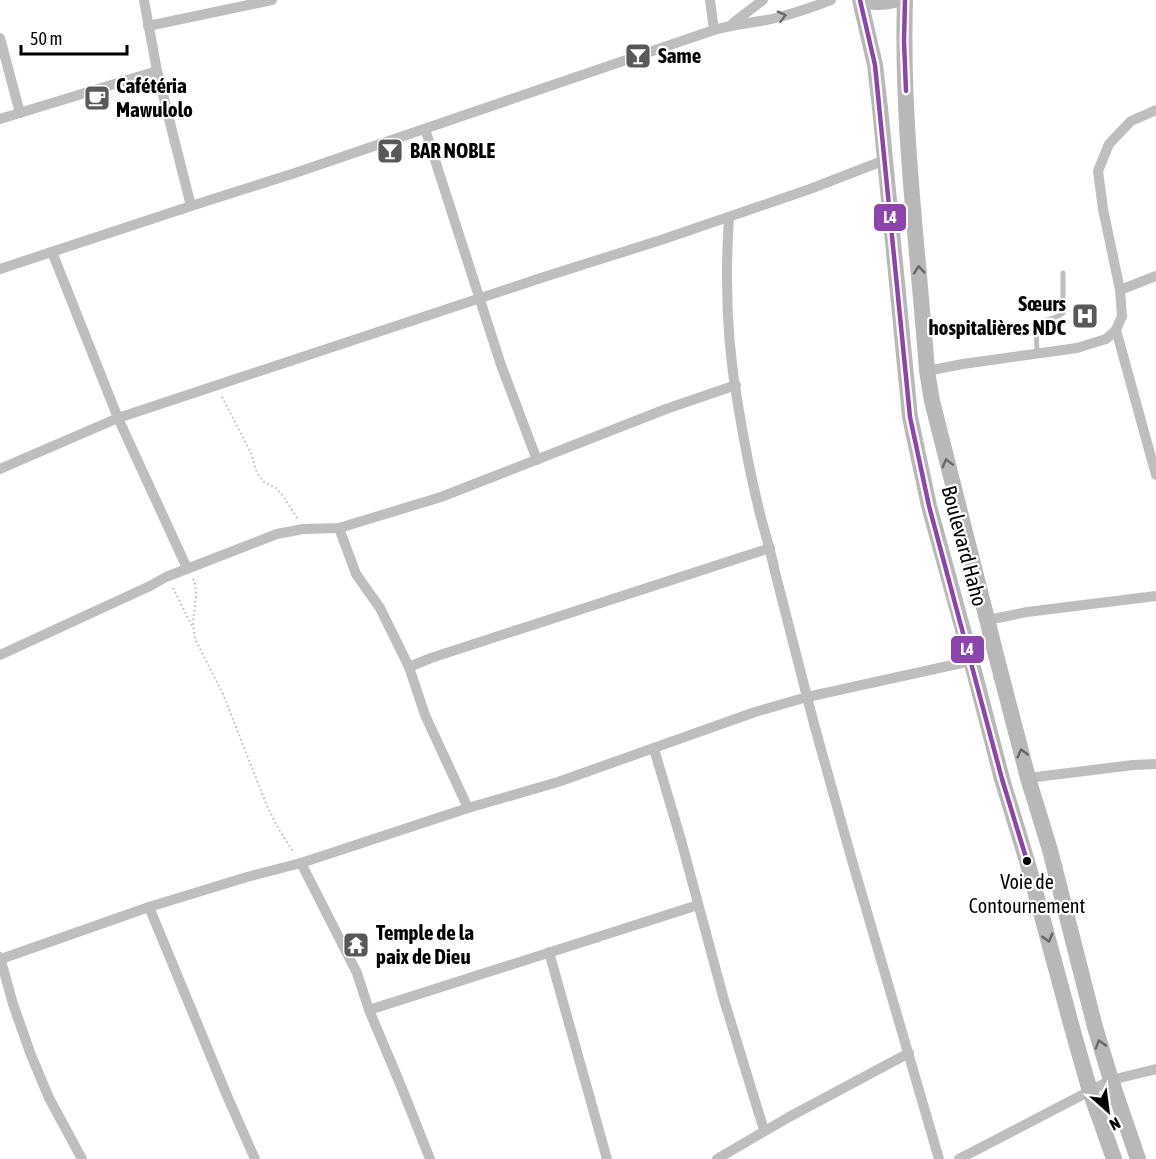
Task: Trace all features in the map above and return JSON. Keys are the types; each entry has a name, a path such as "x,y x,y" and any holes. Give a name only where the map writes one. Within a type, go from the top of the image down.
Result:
{"main road":[{"path":"861,0 872,3 894,0"},
{"name":"Boulevard Haho","path":"861,0 875,65 910,417 929,507 1074,1035 1090,1091 1114,1159"},
{"name":"Boulevard Haho","path":"905,0 904,41 908,146 927,370 934,412 1095,1027 1135,1158"}],"street":[{"path":"144,0 157,71 191,206"},
{"path":"148,26 272,0"},
{"path":"710,0 714,30"},
{"path":"731,25 763,0"},
{"path":"0,269 295,173 714,30 774,18 831,0"},
{"path":"0,38 20,113"},
{"path":"0,119 157,71"},
{"path":"927,370 1077,348 1106,339 1116,330 1122,316 1120,290 1103,209 1098,171 1108,144 1131,121 1156,110"},
{"path":"425,129 501,365 537,460"},
{"path":"0,470 118,418 661,240 810,189 885,160"},
{"path":"729,217 727,250 732,359 737,403 760,516 859,885 939,1159"},
{"path":"52,252 118,418 187,568"},
{"path":"1120,290 1156,276"},
{"path":"1116,330 1156,475"},
{"path":"0,655 166,577 276,534 303,529 339,528 441,497 666,409 736,385"},
{"path":"339,528 356,574 380,608 409,667 425,715 468,808"},
{"path":"409,667 442,654 770,548"},
{"path":"988,620 1027,612 1156,596"},
{"path":"82,1159 49,1098 31,1055 13,1004 1,958 149,907 301,863 468,808 558,782 755,712 807,697 971,661"},
{"path":"654,749 724,1000 764,1130"},
{"path":"1028,778 1156,764"},
{"path":"301,863 357,973 369,1010 430,1159"},
{"path":"369,1010 698,905"},
{"path":"149,907 255,1159"},
{"path":"549,952 607,1159"},
{"path":"717,1159 764,1130 909,1053"},
{"path":"959,1159 1111,1080 1156,1069"}],"lane":[{"path":"1037,355 1036,326 1038,323 1064,313 1063,273"}],"path":[{"path":"216,386 251,453 257,473 264,482 276,488 283,496 303,529"},
{"path":"187,568 195,582 193,622 195,639 223,694 267,806 278,828 301,863"},
{"path":"166,577 194,628"}],"transit line":[{"name":"L4","path":"860,0 875,65 910,417 929,506 1002,779 1027,861"},
{"name":"L4","path":"905,0 906,91"}],"place":[{"name":"Same","path":"638,56"},
{"name":"Cafétéria Mawulolo","path":"97,98"},
{"name":"BAR NOBLE","path":"390,151"},
{"name":"Sœurs hospitalières NDC","path":"1085,316"},
{"name":"Voie de Contournement","path":"1027,861"},
{"name":"Temple de la paix de Dieu","path":"356,945"}]}
